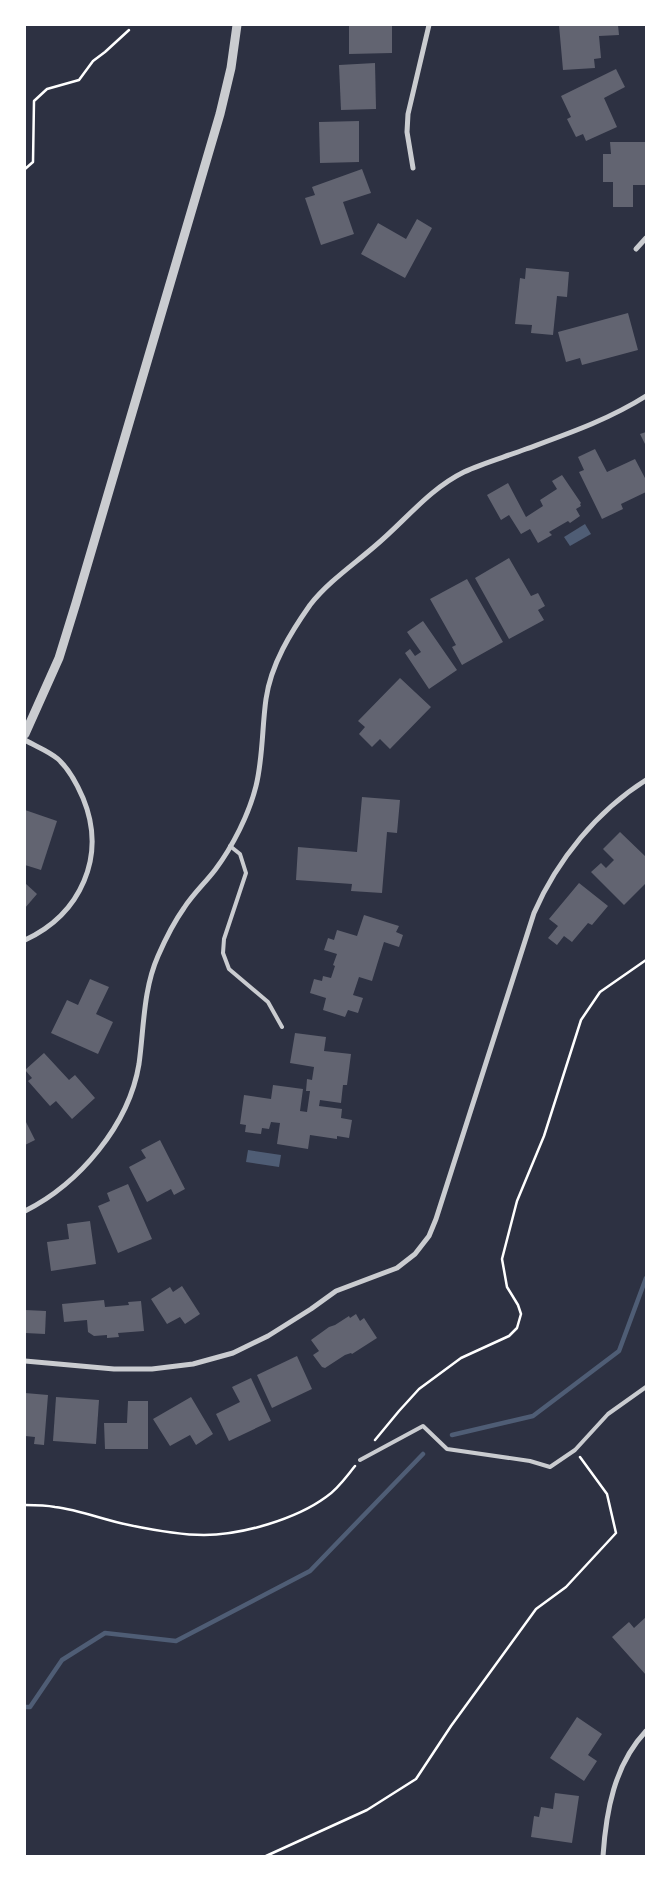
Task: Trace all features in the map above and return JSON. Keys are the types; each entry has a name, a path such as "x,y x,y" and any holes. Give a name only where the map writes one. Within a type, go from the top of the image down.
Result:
{"street":[{"path":"25,734 59,658 73,612 220,114 231,68 237,25"},
{"path":"413,168 407,132 408,114 429,25"},
{"path":"636,249 646,238"},
{"path":"25,1211 53,1194 79,1172 110,1136 128,1099 138,1067 147,993 157,958 184,907 216,868 230,846 246,814 256,786 263,738 266,697 274,671 290,635 313,602 340,574 376,546 426,498 462,473 611,417 646,396"},
{"path":"25,740 58,759 76,783 88,810 93,841 88,874 67,910 41,933 25,940"},
{"path":"25,1361 114,1370 152,1369 193,1364 233,1353 268,1336 312,1309 336,1291 397,1268 415,1254 429,1236 436,1219 534,913 542,896 552,878 578,842 597,820 646,780"},
{"path":"602,1856 605,1824 614,1787 627,1756 646,1731"}],"lane":[{"path":"230,846 240,854 246,873 224,939 223,953 228,969 268,1002 282,1027"},
{"path":"360,1460 423,1426 447,1449 530,1461 550,1467 575,1450 608,1414 646,1387"}],"path":[{"path":"25,169 32,162 34,101 47,89 79,80 93,61 129,30"},
{"path":"25,1505 56,1507 128,1525 204,1535 228,1533 284,1519 326,1497 340,1484 419,1389 461,1358 509,1336 517,1328 520,1314 518,1304 507,1287 502,1260 516,1201 544,1136 581,1020 600,992 646,960"},
{"path":"266,1856 367,1810 416,1779 451,1726 536,1609 566,1588 616,1533 607,1494 575,1450"}],"water":[{"path":"585,524 591,534 570,546 564,537"},
{"path":"248,1150 281,1155 279,1167 246,1162"}],"building":[{"path":"349,25 392,25 392,53 349,54"},
{"path":"559,25 618,25 619,35 599,36 601,58 594,59 595,68 563,70"},
{"path":"375,63 376,109 341,110 339,65"},
{"path":"616,69 625,87 604,98 617,127 586,141 583,134 576,137 567,119 571,117 561,96"},
{"path":"359,121 359,162 320,163 319,122"},
{"path":"610,142 646,142 646,185 633,185 633,207 613,207 613,182 603,182 603,154 611,154"},
{"path":"362,169 371,193 343,202 354,234 321,245 305,198 315,195 312,187"},
{"path":"417,219 432,228 405,278 361,254 378,223 406,239"},
{"path":"526,268 569,272 567,297 557,296 553,335 531,333 532,325 515,324 520,278 525,279"},
{"path":"628,313 638,350 582,365 580,358 566,362 558,332"},
{"path":"646,432 646,446 640,434"},
{"path":"595,449 607,472 635,459 646,480 646,492 621,504 623,509 602,519 579,472 584,470 578,457"},
{"path":"562,475 581,503 581,506 576,509 580,516 570,523 568,521 549,532 552,535 538,543 530,529 521,534 509,515 501,520 487,495 508,483 526,517 543,506 540,500 557,489 552,481"},
{"path":"509,558 531,596 538,593 545,606 538,610 544,620 509,639 475,578"},
{"path":"467,579 503,642 462,665 452,647 456,645 430,599"},
{"path":"423,621 457,670 429,689 405,653 410,649 415,656 421,652 407,632"},
{"path":"400,678 431,707 390,749 380,739 372,747 359,734 365,727 358,721"},
{"path":"362,797 400,800 397,833 387,832 382,893 351,891 352,884 296,880 298,847 357,852"},
{"path":"25,810 57,821 41,870 25,865"},
{"path":"620,832 646,857 646,883 624,905 591,872 601,863 606,868 614,860 603,849"},
{"path":"25,883 37,894 25,908"},
{"path":"579,883 608,906 592,925 588,923 572,942 564,936 557,945 548,938 558,926 549,919"},
{"path":"364,915 399,926 396,932 403,935 399,947 384,942 372,981 359,977 353,995 363,998 358,1013 348,1010 345,1017 323,1010 326,998 310,993 314,979 322,981 323,976 331,978 335,966 333,965 337,954 324,950 328,938 334,940 337,930 357,936"},
{"path":"90,979 109,987 96,1014 113,1022 98,1054 51,1033 67,1000 78,1005"},
{"path":"295,1033 326,1037 324,1051 351,1054 347,1085 343,1085 341,1103 320,1100 319,1106 342,1109 341,1118 352,1120 349,1138 337,1136 337,1139 310,1135 308,1149 277,1144 280,1123 271,1122 269,1129 262,1128 261,1134 245,1132 246,1125 240,1124 244,1095 271,1099 273,1085 303,1089 300,1111 307,1112 310,1091 306,1091 307,1079 312,1080 314,1067 290,1063"},
{"path":"44,1053 69,1080 75,1075 95,1098 72,1119 56,1101 50,1106 28,1081 32,1078 25,1070"},
{"path":"25,1120 35,1140 25,1145"},
{"path":"160,1140 185,1189 174,1195 171,1189 147,1202 129,1167 146,1158 141,1150"},
{"path":"128,1184 152,1239 118,1253 98,1206 110,1201 107,1193"},
{"path":"90,1221 96,1264 51,1271 47,1242 69,1239 67,1224"},
{"path":"182,1286 200,1314 185,1324 180,1317 167,1324 151,1299 170,1287 173,1292"},
{"path":"104,1300 105,1307 129,1305 128,1302 141,1301 144,1331 118,1333 119,1337 107,1338 107,1335 94,1336 88,1332 87,1320 64,1322 62,1304"},
{"path":"25,1310 46,1311 45,1334 25,1333"},
{"path":"356,1314 360,1321 364,1318 377,1338 352,1354 345,1355 325,1368 322,1367 313,1355 319,1351 311,1340 329,1327"},
{"path":"297,1356 312,1389 272,1408 257,1375"},
{"path":"251,1378 271,1421 229,1441 216,1414 240,1402 232,1387"},
{"path":"25,1393 48,1395 44,1445 34,1444 35,1437 25,1436"},
{"path":"56,1397 99,1400 96,1444 53,1441"},
{"path":"191,1397 213,1434 196,1445 190,1435 170,1446 153,1419"},
{"path":"128,1401 148,1401 148,1449 105,1449 104,1423 127,1423"},
{"path":"646,1617 646,1675 612,1637 629,1622 634,1628"},
{"path":"577,1717 602,1734 588,1755 597,1761 584,1781 550,1758"},
{"path":"555,1793 579,1796 572,1843 531,1837 534,1816 539,1817 541,1807 553,1809"}],"waterway":[{"path":"452,1435 533,1416 619,1351 646,1278"},
{"path":"25,1707 30,1707 62,1660 105,1633 176,1641 310,1571 423,1454"}]}
